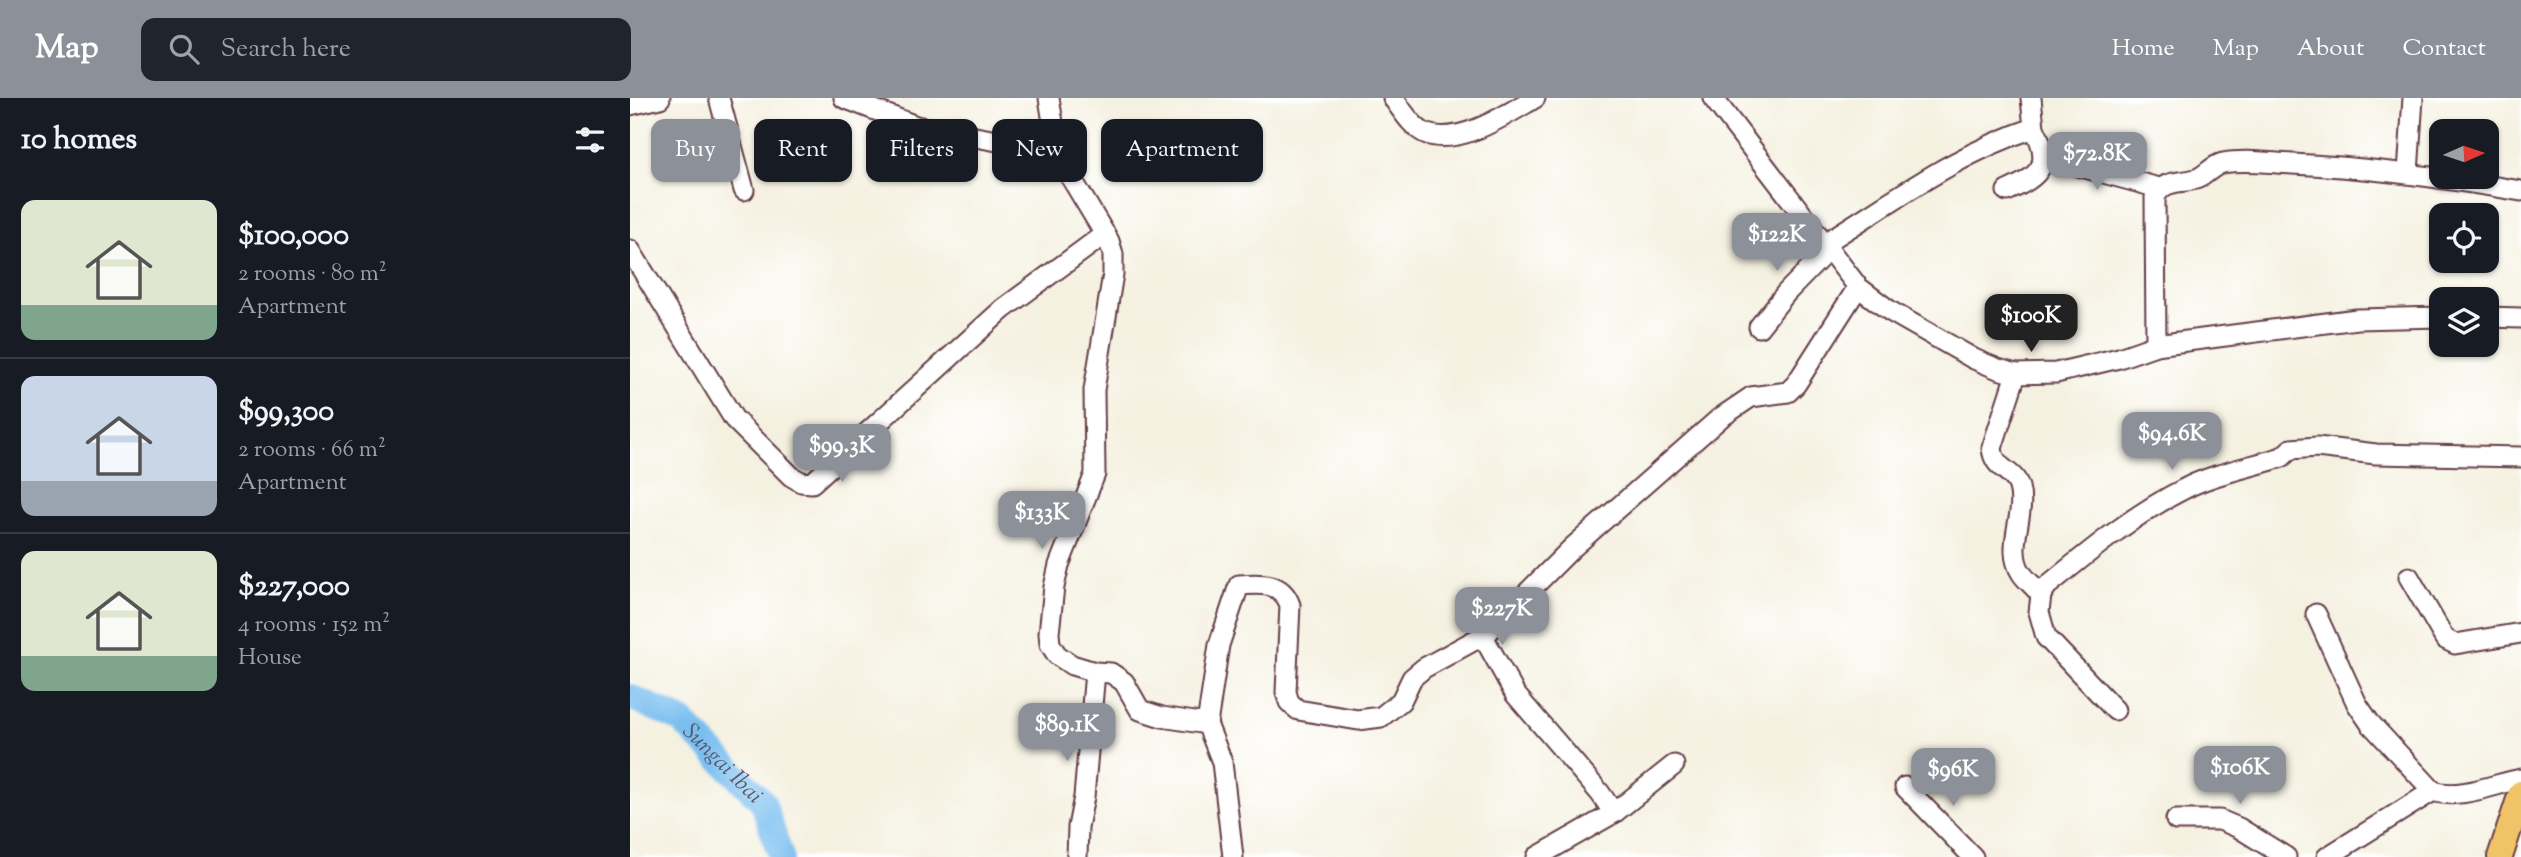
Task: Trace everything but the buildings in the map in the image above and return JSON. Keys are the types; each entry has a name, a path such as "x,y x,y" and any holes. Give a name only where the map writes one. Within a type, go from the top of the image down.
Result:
{"main road":[{"path":"2500,857 2521,793"}],"street":[{"path":"630,106 660,98"},
{"path":"719,98 744,190"},
{"path":"844,98 916,126 992,140"},
{"path":"1049,98 1052,119"},
{"path":"1393,98 1415,126 1426,134 1442,137 1474,130 1535,98"},
{"path":"1713,98 1858,287 1890,311 1974,359 2015,373 2056,373 2119,358 2156,345 2357,318 2429,317"},
{"path":"2007,191 2029,181 2044,157 2044,147 2034,128 2031,98"},
{"path":"2408,173 2413,98"},
{"path":"1759,327 1827,246 1940,172 1987,146 2034,128"},
{"path":"2044,157 2159,188"},
{"path":"2156,345 2155,197 2159,188 2166,184 2200,177 2208,169 2234,162 2408,173 2521,191"},
{"path":"1074,182 1105,234 1113,254 1113,274 1094,390 1095,474 1059,565 1054,587 1050,644 1056,655 1072,665 1095,672 1111,673 1124,682 1140,710 1162,717 1207,724"},
{"path":"630,250 734,419 791,476 802,482 812,483 1003,309 1105,234"},
{"path":"1233,857 1222,762 1207,724 1219,645 1240,584 1279,587 1290,604 1286,692 1289,702 1298,710 1358,720 1381,717 1401,701 1412,678 1424,668 1483,636 1573,548 1720,418 1751,397 1788,392 1796,384 1858,287"},
{"path":"2499,317 2521,318"},
{"path":"2015,373 1992,448 1993,458 2012,476 2019,487 2017,561 2023,575 2041,595"},
{"path":"2115,710 2046,637 2039,612 2041,595 2047,586 2103,540 2185,488 2282,457 2291,449 2317,447 2376,454 2521,457"},
{"path":"2409,577 2445,639 2455,644 2521,633"},
{"path":"2316,614 2357,704 2370,723 2433,791 2441,794 2459,792 2521,779"},
{"path":"1483,636 1515,694 1614,813"},
{"path":"1077,857 1095,672"},
{"path":"1537,857 1614,813 1674,765"},
{"path":"1905,787 1973,857"},
{"path":"2327,857 2433,791"},
{"path":"2176,820 2220,820 2239,828 2286,857"}],"waterway":[{"name":"Sungai Ibai","path":"630,697 681,720 763,802 781,857"}]}
